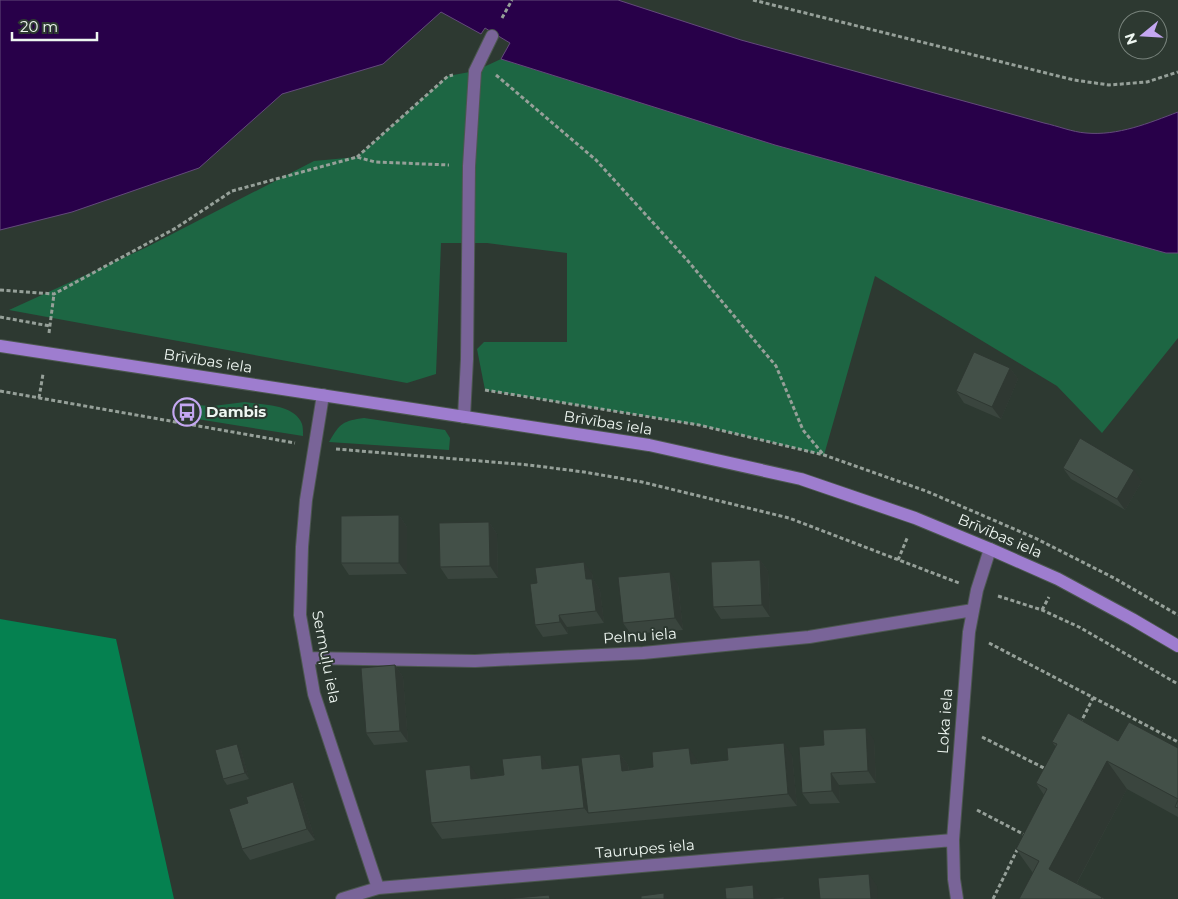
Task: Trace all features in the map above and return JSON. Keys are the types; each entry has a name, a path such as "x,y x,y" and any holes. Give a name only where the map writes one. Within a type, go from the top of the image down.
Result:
{"main road":[{"name":"Brīvības iela","path":"0,346 649,445 802,479 915,518 1058,579 1178,646"}],"street":[{"path":"464,417 467,359 469,166 475,71 492,36"},
{"name":"Sermuļu iela","path":"323,395 306,500 302,547 300,615 314,694 378,888"},
{"name":"Loka iela","path":"957,899 954,879 953,840 969,632 977,590 990,549"},
{"name":"Pelnu iela","path":"308,658 475,661 643,653 809,638 973,610"},
{"name":"Taurupes iela","path":"342,899 378,888 953,840"}],"path":[{"path":"753,0 1074,80 1109,85 1147,82 1178,72"},
{"path":"0,290 54,294 176,228 232,191 358,157 448,76 475,71 498,76 596,160 688,261 776,366 803,430 824,455"},
{"path":"358,157 376,162 451,165"},
{"path":"0,317 50,326"},
{"path":"484,382 485,390 699,425 824,455 926,491 1035,538 1114,578 1178,615"},
{"path":"0,391 315,447 529,465 584,472 642,482 789,518 977,590 1042,610 1080,626 1178,684"},
{"path":"969,632 1178,742"},
{"path":"1076,732 1093,698"},
{"path":"961,726 1047,769"},
{"path":"956,799 1025,835"},
{"path":"993,899 1029,826"}],"green space":[{"path":"501,59 775,145 1166,253 1178,253 1178,338 1102,433 1057,386 875,276 824,455 699,425 485,390 477,349 484,342 567,342 567,253 487,243 441,243 436,374 407,383 9,310 145,248 314,161 357,157 448,76 475,71"},
{"path":"245,402 278,407 293,413 302,424 303,436 191,418 193,405 213,406"},
{"path":"364,418 445,430 450,438 449,450 329,442 343,424 351,420"},
{"path":"0,619 116,639 174,899 0,899"}],"shaded area":[{"path":"0,0 618,0 741,40 1086,133 1122,131 1178,112 1178,253 1166,253 775,145 501,59 510,43 485,28 481,34 441,12 383,64 282,94 199,168 72,212 0,230"}],"building":[{"path":"974,352 1010,368 992,407 956,391"},
{"path":"1080,438 1134,470 1117,499 1063,468"},
{"path":"399,515 399,563 341,563 341,516"},
{"path":"489,522 490,566 440,567 439,523"},
{"path":"760,560 762,605 713,607 711,562"},
{"path":"584,562 586,579 592,579 596,611 559,615 560,622 535,625 530,584 537,583 535,568"},
{"path":"670,572 675,618 623,623 618,577"},
{"path":"395,665 400,731 366,733 361,668"},
{"path":"1068,713 1118,741 1129,722 1178,748 1178,799 1107,761 1049,869 1102,897 1101,899 1019,899 1039,861 1016,849 1047,789 1036,783 1057,744 1052,742"},
{"path":"866,728 868,771 831,773 832,791 802,793 799,747 824,745 823,730"},
{"path":"784,743 788,794 588,813 581,758 620,754 622,771 653,767 652,752 689,748 691,764 728,760 727,748"},
{"path":"237,744 245,773 223,779 215,750"},
{"path":"541,755 542,769 579,765 584,808 431,823 425,770 470,765 471,779 504,775 502,759"},
{"path":"293,782 307,829 242,849 229,809 248,803 246,797"},
{"path":"869,874 871,899 820,899 818,878"},
{"path":"753,885 754,899 726,899 725,888"},
{"path":"664,893 664,899 641,899 641,896"},
{"path":"549,895 550,899 504,899"},
{"path":"784,897 784,899 767,899"}],"place":[{"name":"Dambis","path":"187,412"}]}
